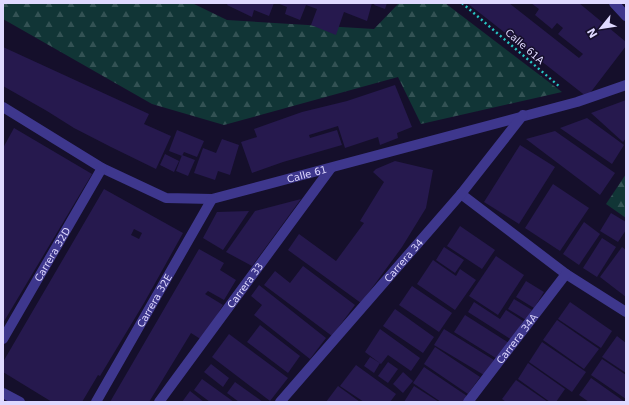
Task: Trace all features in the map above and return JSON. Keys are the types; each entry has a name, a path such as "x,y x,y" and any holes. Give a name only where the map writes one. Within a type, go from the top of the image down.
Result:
{"street":[{"path":"614,3 626,16"},
{"name":"Calle 61","path":"5,112 102,168 166,198 212,199 523,115 577,102 626,85"},
{"name":"Carrera 34","path":"280,402 461,194 523,115"},
{"name":"Carrera 32D","path":"3,340 102,168"},
{"name":"Carrera 33","path":"159,402 331,168"},
{"path":"461,194 566,274 626,312"},
{"name":"Carrera 32E","path":"96,402 212,199"},
{"name":"Carrera 34A","path":"468,402 566,274"},
{"path":"3,393 20,402"}],"path":[{"name":"Calle 61A","path":"462,3 577,102"}],"green space":[{"path":"3,3 192,3 227,20 374,29 399,3 445,3 562,92 421,124 398,77 224,125 152,104 3,19"},
{"path":"626,174 626,218 606,204"}],"building":[{"path":"228,3 274,3 269,16 254,10 252,17 227,5"},
{"path":"277,3 372,3 367,21 344,12 336,35 311,25 317,9 306,5 300,20 285,14 287,7"},
{"path":"375,3 387,3 385,9 374,5"},
{"path":"467,3 509,3 579,58 583,54 558,34 563,28 557,23 552,29 535,15 539,9 531,3 579,3 626,42 626,46 587,97"},
{"path":"3,47 149,114 144,124 171,136 156,169 74,128 3,86"},
{"path":"395,85 412,127 397,133 398,138 380,145 378,137 345,148 338,126 309,135 310,138 337,130 342,145 283,162 252,173 241,142 257,137 254,129 302,112 347,101"},
{"path":"626,100 626,138 623,142 591,113"},
{"path":"587,118 624,145 612,164 560,128"},
{"path":"14,128 92,174 3,323 3,148"},
{"path":"177,130 204,141 197,157 184,152 182,156 169,151"},
{"path":"555,131 615,173 600,195 526,139"},
{"path":"222,139 239,145 230,175 218,171 215,180 194,173 203,148 216,153"},
{"path":"520,145 555,167 519,224 484,202"},
{"path":"165,154 179,161 174,172 160,165"},
{"path":"182,155 195,160 188,176 176,171"},
{"path":"395,161 433,170 426,208 402,247 361,303 288,250 299,234 336,261 364,223 360,221 384,182 373,172 376,169"},
{"path":"553,184 589,208 560,251 525,228"},
{"path":"104,189 183,233 144,303 100,376 98,375 82,402 52,402 3,372 3,362","holes":["134,229 142,233 139,239 131,235"]},
{"path":"301,199 252,266 226,252 255,211"},
{"path":"249,211 223,250 203,238 217,212"},
{"path":"611,213 626,222 626,230 618,242 600,231"},
{"path":"584,222 600,234 579,265 563,254"},
{"path":"460,226 495,250 482,269 447,246"},
{"path":"602,238 616,247 597,277 583,268"},
{"path":"444,247 464,260 455,273 436,260"},
{"path":"622,247 626,250 626,297 600,277"},
{"path":"199,249 224,263 220,270 236,280 224,300 208,291 205,294 223,305 202,340 191,333 149,402 110,402"},
{"path":"496,256 524,275 498,315 469,296"},
{"path":"433,260 456,276 460,269 476,280 455,310 417,284"},
{"path":"303,266 355,305 332,336 264,285 275,271 290,283"},
{"path":"526,281 544,292 534,308 516,297"},
{"path":"259,285 326,338 310,359 254,315 262,305 251,296"},
{"path":"412,286 452,313 439,332 399,305"},
{"path":"514,299 532,310 526,320 508,309"},
{"path":"474,302 500,319 506,310 523,321 512,340 468,312"},
{"path":"570,302 612,331 601,348 558,319"},
{"path":"395,309 434,337 423,353 383,326"},
{"path":"465,315 509,343 499,360 454,332"},
{"path":"557,320 599,349 584,369 543,340"},
{"path":"260,325 300,356 288,373 247,342"},
{"path":"380,329 420,358 411,371 388,355 381,364 365,352"},
{"path":"444,329 494,360 484,375 434,345"},
{"path":"229,334 288,378 270,401 212,357"},
{"path":"617,336 626,343 626,373 602,357"},
{"path":"542,342 586,372 572,392 529,362"},
{"path":"435,347 480,377 468,394 424,364"},
{"path":"370,357 380,363 374,373 364,366"},
{"path":"602,359 626,375 626,399 591,375"},
{"path":"388,362 398,369 388,383 378,376"},
{"path":"528,363 565,389 556,402 550,402 518,379"},
{"path":"211,364 229,378 223,387 204,372"},
{"path":"356,365 396,394 390,402 364,402 340,386"},
{"path":"424,367 467,396 464,402 441,402 413,383"},
{"path":"403,372 413,381 403,393 393,384"},
{"path":"591,378 625,402 589,402 579,395"},
{"path":"202,379 234,402 210,402 194,390"},
{"path":"516,380 548,402 506,402 502,399"},
{"path":"235,382 263,402 239,402 227,393"},
{"path":"338,386 360,402 326,402"},
{"path":"414,386 439,402 404,402"},
{"path":"190,391 204,402 182,402"}]}
